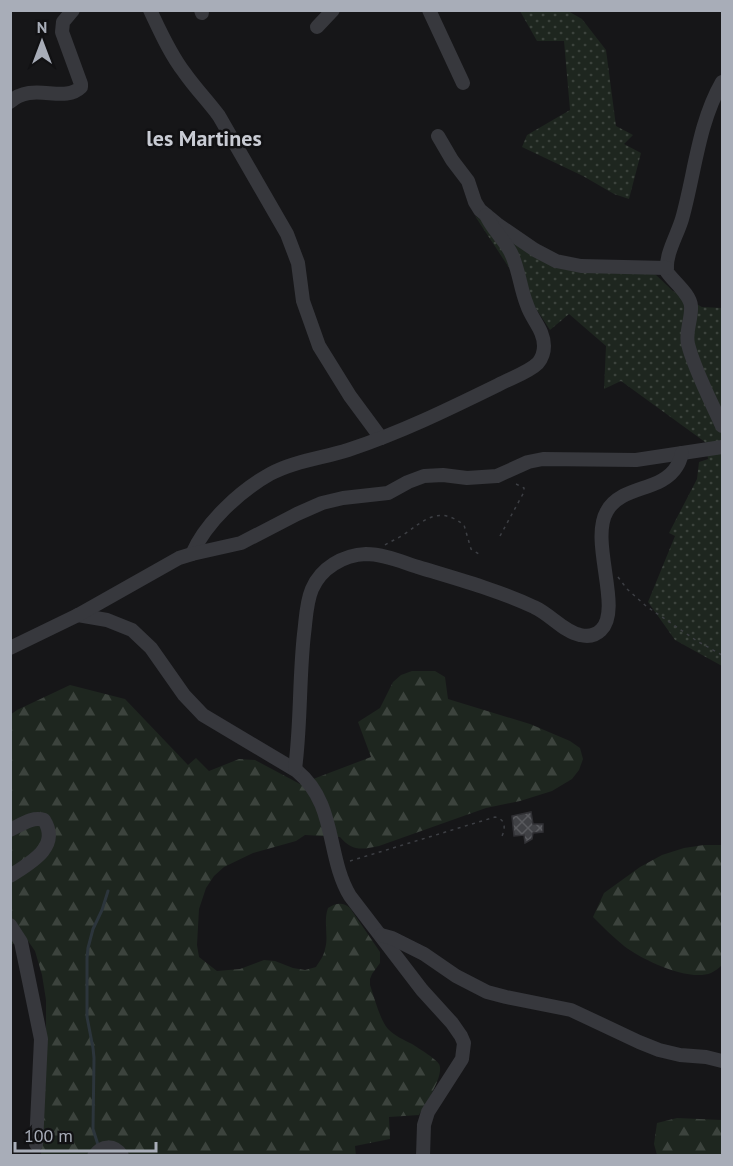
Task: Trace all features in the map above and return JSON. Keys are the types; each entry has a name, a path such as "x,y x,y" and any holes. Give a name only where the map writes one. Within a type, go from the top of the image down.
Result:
{"street":[{"path":"10,102 19,95 28,93 73,93 81,87 61,27 73,10"},
{"path":"150,10 183,72 219,116 287,234 298,263 303,301 319,346 350,396 381,438"},
{"path":"317,27 333,10"},
{"path":"429,10 463,83"},
{"path":"723,82 711,104 704,125 682,218 666,268 688,298 691,307 687,342 691,356 723,426"},
{"path":"192,554 201,536 222,512 272,473 393,434 530,369 541,358 543,336 527,306 511,253 475,202 468,181 438,136"},
{"path":"486,215 535,250 556,261 581,266 666,268"},
{"path":"10,648 78,615 179,558 241,543 322,503 388,493 424,476 488,478 528,462 543,459 623,461 723,447"},
{"path":"295,769 308,599 316,581 335,563 348,557 370,554 385,557 516,599 549,615 574,633 594,635 604,627 608,615 601,537 605,514 616,499 654,484 667,476 678,465 682,453"},
{"path":"78,615 107,620 132,630 152,648 184,695 203,715 295,769 311,785 327,819 343,885 422,990 452,1023 464,1043 462,1059 428,1112 424,1125 423,1155"},
{"path":"10,830 38,818 44,820 49,833 49,841 45,850 10,876"},
{"path":"10,925 21,942 41,1038 36,1144"},
{"path":"379,934 424,954 456,976 487,992 571,1010 659,1050 723,1061"},
{"path":"94,1155 100,1149 108,1147 117,1149 122,1155"}],"path":[{"path":"500,536 524,492 524,488 511,482"},
{"path":"370,554 402,536 427,518 443,516 450,517 464,525 471,549 482,556"},
{"path":"604,564 646,606 696,641 723,655"},
{"path":"338,865 495,818 502,819 504,822 502,836"}],"green space":[{"path":"520,11 568,11 582,19 606,50 616,126 633,135 624,144 641,153 629,199 614,194 583,176 522,147 527,135 570,110 564,41 537,41"},
{"path":"475,216 548,262 607,273 655,274 673,291 702,307 722,308 722,666 675,640 648,602 675,536 669,533 697,479 699,462 708,459 705,442 621,381 604,389 606,346 569,314 550,330"},
{"path":"412,671 435,671 445,677 448,699 530,724 570,741 580,748 583,759 579,770 572,779 552,791 486,808 379,846 357,848 349,845 340,837 305,835 296,841 253,853 224,867 206,888 199,909 197,945 199,957 217,971 240,969 264,960 305,970 316,967 324,954 328,908 339,904 350,908 380,952 380,963 372,974 370,985 385,1025 394,1034 426,1053 439,1064 437,1082 419,1115 389,1117 390,1139 355,1146 356,1156 41,1155 46,1000 35,951 26,938 11,945 10,715 70,685 125,699 188,765 196,758 209,771 239,759 255,760 300,784 371,757 358,722 380,708 393,682 401,675"},
{"path":"704,845 722,845 722,965 711,973 691,975 654,963 624,946 593,917 604,893 640,867 662,855"},
{"path":"677,1118 722,1120 722,1155 657,1155 654,1144 657,1123"}],"building":[{"path":"531,812 533,824 543,824 543,832 533,833 532,839 525,843 524,835 514,836 512,816"}],"waterway":[{"path":"99,1148 93,1129 94,1058 87,1017 87,958 93,929 108,891"}],"district":[{"name":"les Martines","path":"204,138"}]}
